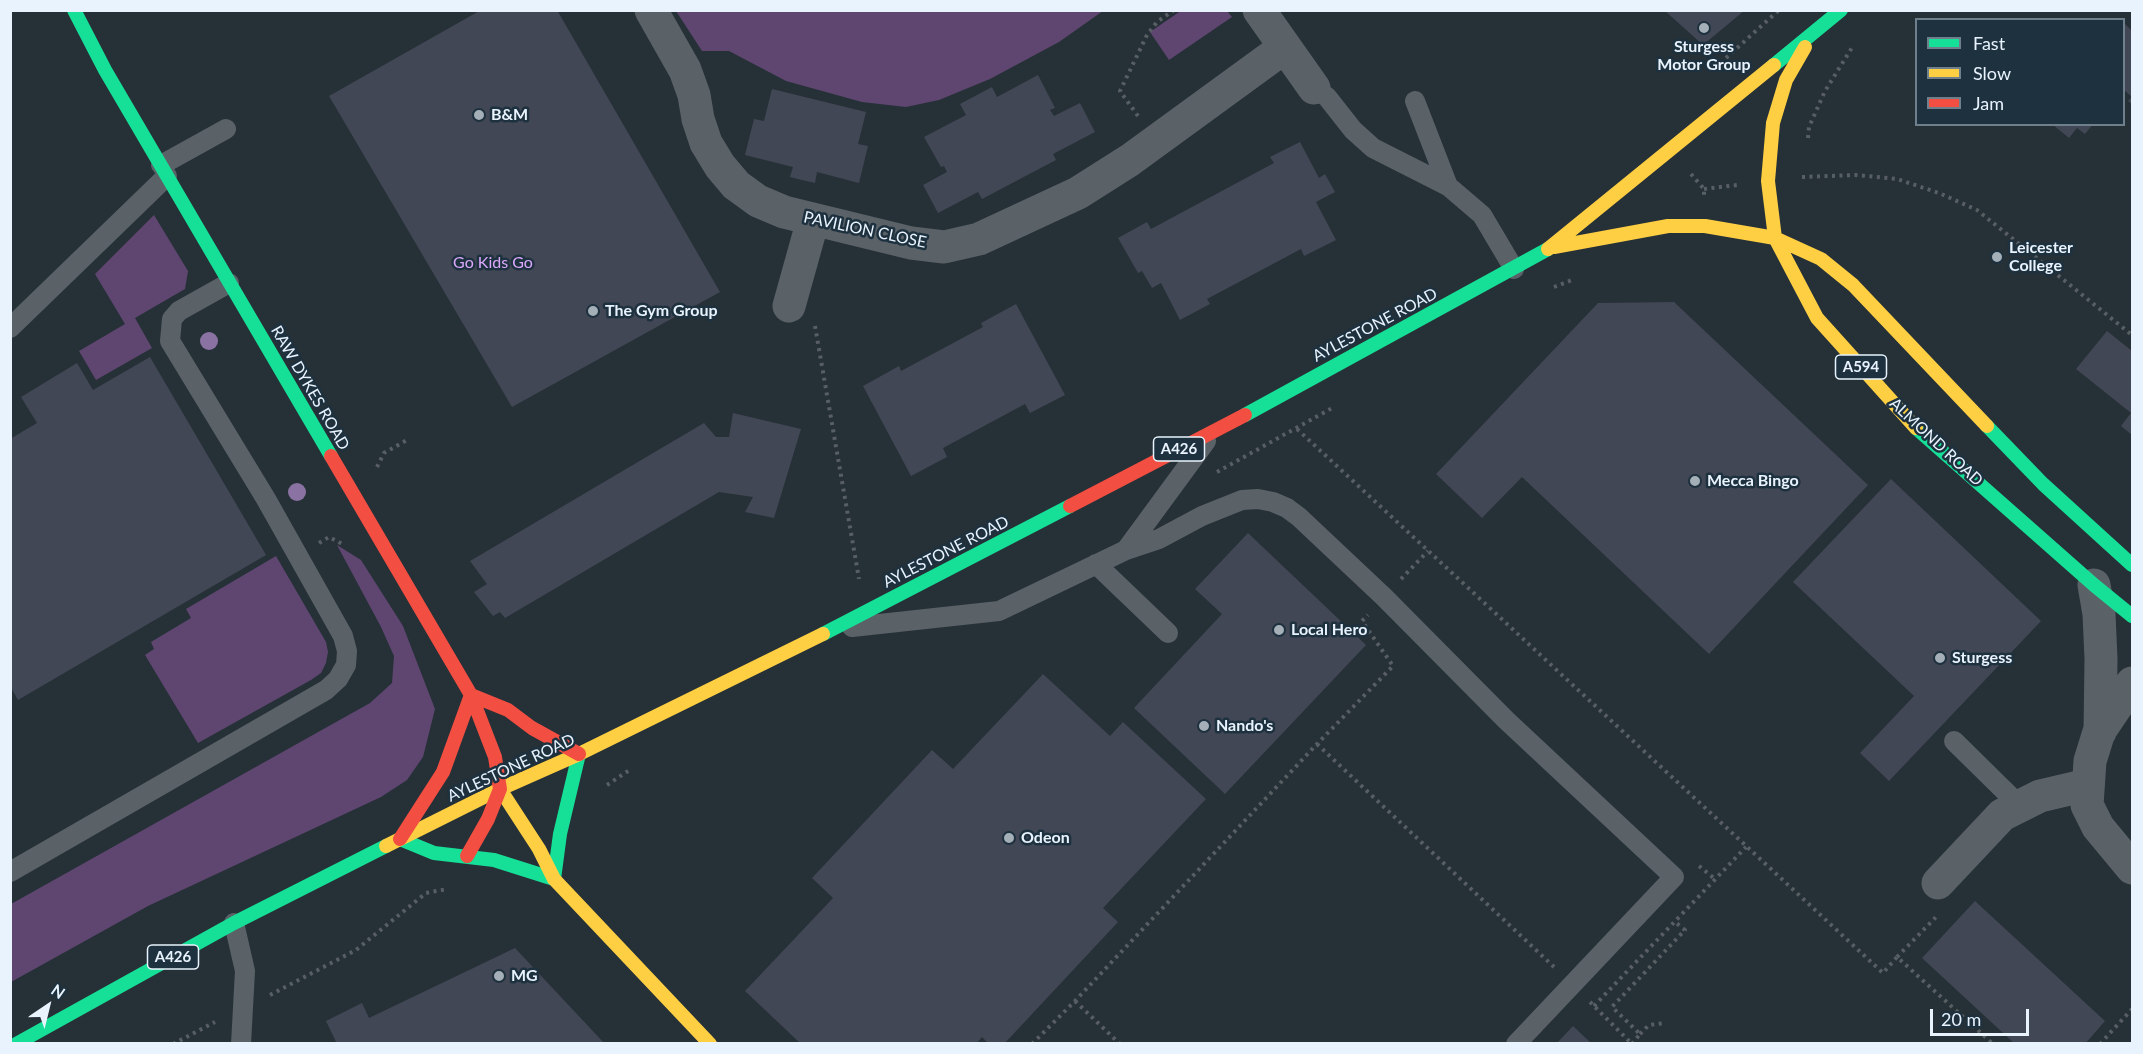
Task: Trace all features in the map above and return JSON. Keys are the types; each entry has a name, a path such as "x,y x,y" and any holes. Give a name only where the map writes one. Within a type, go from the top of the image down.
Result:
{"main road":[{"name":"RAW DYKES ROAD","path":"74,10 105,70 471,695 495,757 500,789"},
{"name":"AYLESTONE ROAD","path":"16,1044 234,923 500,789 579,754 831,630 1211,433 1514,269 1552,247 1841,10"},
{"name":"ALMOND ROAD","path":"1812,35 1786,80 1773,123 1768,181 1775,238 1817,318 1910,423 2094,585 2133,616"},
{"name":"A594","path":"1552,247 1668,226 1705,226 1775,238 1821,259 1853,285 2043,484 2133,566"},
{"path":"471,695 508,710 532,728 579,754 554,879 494,860 434,853 400,839 443,772 471,695"},
{"path":"467,856 488,819 500,789"},
{"path":"500,789 539,849 554,879 710,1044"}],"street":[{"name":"PAVILION CLOSE","path":"651,10 685,70 706,143 720,166 736,184 758,201 784,212 911,243 944,247 979,239 1078,193 1130,160 1285,47"},
{"path":"1259,10 1314,88"},
{"path":"789,306 813,220"},
{"path":"2094,585 2099,615 2101,659 2099,732 2090,761 2087,805 2098,827 2133,868"},
{"path":"2099,732 2133,683"},
{"path":"2099,732 2133,720"},
{"path":"1938,883 2002,815 2040,796 2087,785"}],"lane":[{"path":"1314,88 1327,97 1353,130 1373,148 1448,186 1482,215 1514,269"},
{"path":"1415,101 1448,186"},
{"path":"10,328 164,170 226,129"},
{"path":"10,872 326,690 338,679 346,665 347,651 343,636 170,341 172,320 179,311 230,283"},
{"path":"1126,550 1211,433"},
{"path":"831,630 999,611 1126,550 1159,539 1202,516 1242,500 1258,499 1273,502 1299,517 1384,597 1506,720 1674,877 1516,1044"},
{"path":"1096,564 1168,633"},
{"path":"1954,741 2019,805"},
{"path":"234,923 245,971 241,1044"}],"path":[{"path":"1156,141 1120,91 1147,35 1157,22 1174,10"},
{"path":"1801,177 1856,175 1897,179 1939,193 1977,210 2133,335"},
{"path":"789,306 814,321 864,612"},
{"path":"1273,400 1281,413 1296,428 1883,973 1897,957 1993,1044"},
{"path":"377,466 384,453 407,440"},
{"path":"297,555 329,537 356,552 380,539"},
{"path":"1032,1044 1394,666 1362,621 1428,551"},
{"path":"1317,744 1572,984 1632,1044 1649,1025 1666,1023"},
{"path":"567,807 591,807 599,790 633,768"},
{"path":"1594,1006 1746,847"},
{"path":"172,1044 356,950 426,893"},
{"path":"1640,1034 1612,1007 1685,930 1675,922"},
{"path":"1075,1001 1120,1044"},
{"path":"2100,1044 2133,1009"}],"shaded area":[{"path":"1182,10 1227,11 1232,17 1169,60 1150,32"},
{"path":"676,11 1103,11 1059,42 990,79 939,100 906,107 862,102 786,81 729,51 702,51"},
{"path":"154,215 188,271 185,289 135,318 152,348 96,380 79,351 125,324 95,274"},
{"path":"337,545 361,560 403,626 435,709 423,757 407,780 381,797 148,906 11,982 11,904 370,703 392,683 394,656"},
{"path":"276,556 326,642 328,652 326,663 321,673 311,680 198,743 145,655 154,649 151,642 191,618 186,609"}],"building":[{"path":"481,10 557,10 720,292 512,407 329,96"},
{"name":"Sturgess Motor Group","path":"1664,10 1745,10 1703,45"},
{"path":"2125,24 2132,31 2132,97 2125,91"},
{"path":"1038,75 1055,108 1050,110 1054,116 1080,103 1095,132 1053,154 1056,160 982,199 978,192 938,213 923,185 947,172 944,166 941,167 924,137 966,115 960,104 992,87 997,97"},
{"path":"772,89 866,112 858,144 868,146 859,183 817,172 815,183 802,180 790,177 793,167 745,155 754,119 764,121"},
{"path":"2054,126 2091,126 2085,134 2077,128 2069,138"},
{"path":"1300,142 1319,178 1325,174 1335,192 1316,202 1336,240 1304,256 1301,249 1207,299 1210,304 1180,320 1161,283 1152,288 1142,271 1138,273 1118,238 1147,222 1151,229 1274,163 1270,157"},
{"name":"Mecca Bingo","path":"1674,302 1868,485 1709,654 1522,477 1482,518 1436,474 1598,303"},
{"path":"1016,304 1065,395 1030,413 1025,404 943,448 947,457 911,476 863,386 899,366 901,371 983,327 981,323"},
{"path":"2107,331 2132,351 2132,435 2121,426 2131,413 2076,369"},
{"path":"150,357 266,555 18,700 10,686 10,439 37,423 21,397 77,363 93,390"},
{"path":"733,413 801,429 774,518 745,512 753,497 719,492 505,618 500,612 493,616 474,592 487,584 470,561 704,423 716,437 729,437"},
{"name":"Sturgess","path":"1891,479 2041,621 1889,781 1860,753 1914,696 1793,582"},
{"name":"Local Hero","path":"1248,533 1366,645 1225,794 1134,708 1222,614 1195,589"},
{"name":"Odeon","path":"1043,674 1110,736 1123,722 1206,799 1103,908 1118,922 1004,1044 989,1044 982,1037 976,1044 801,1044 745,991 833,898 812,878 932,750 953,769"},
{"path":"1975,901 2105,1021 2085,1044 2015,1044 1922,958"},
{"name":"MG","path":"515,948 605,1044 337,1044 326,1021 362,1003 369,1018"},
{"path":"1573,1026 1592,1044 1556,1044"}],"traffic: fast":[{"path":"74,10 105,70 331,456"},
{"path":"1774,65 1841,10"},
{"path":"1245,415 1548,249"},
{"path":"1987,426 2043,484 2132,565"},
{"path":"1916,428 2132,616"},
{"path":"823,634 1070,506"},
{"path":"400,839 434,853 494,860 554,879 560,834 579,754"},
{"path":"16,1044 234,923 386,846"}],"traffic: slow":[{"path":"1805,47 1786,80 1773,123 1768,181 1775,238 1817,318 1916,428"},
{"path":"1548,249 1774,65"},
{"path":"1554,247 1668,226 1705,226 1775,238 1821,259 1853,285 1987,426"},
{"path":"386,846 823,634"},
{"path":"500,789 539,849 554,879 710,1044"}],"traffic: jam":[{"path":"1070,506 1245,415"},
{"path":"331,456 471,695 495,757 500,789"},
{"path":"400,839 443,772 471,695 508,710 532,728 579,754"},
{"path":"467,856 488,819 500,789"}],"place":[{"name":"Sturgess Motor Group","path":"1704,28"},
{"name":"B&M","path":"479,115"},
{"name":"Leicester College","path":"1997,257"},
{"name":"The Gym Group","path":"593,311"},
{"name":"Mecca Bingo","path":"1695,481"},
{"name":"Local Hero","path":"1279,630"},
{"name":"Sturgess","path":"1940,658"},
{"name":"Nando's","path":"1204,726"},
{"name":"Odeon","path":"1009,838"},
{"name":"MG","path":"499,976"}],"park label":[{"name":"Go Kids Go","path":"493,263"}]}
